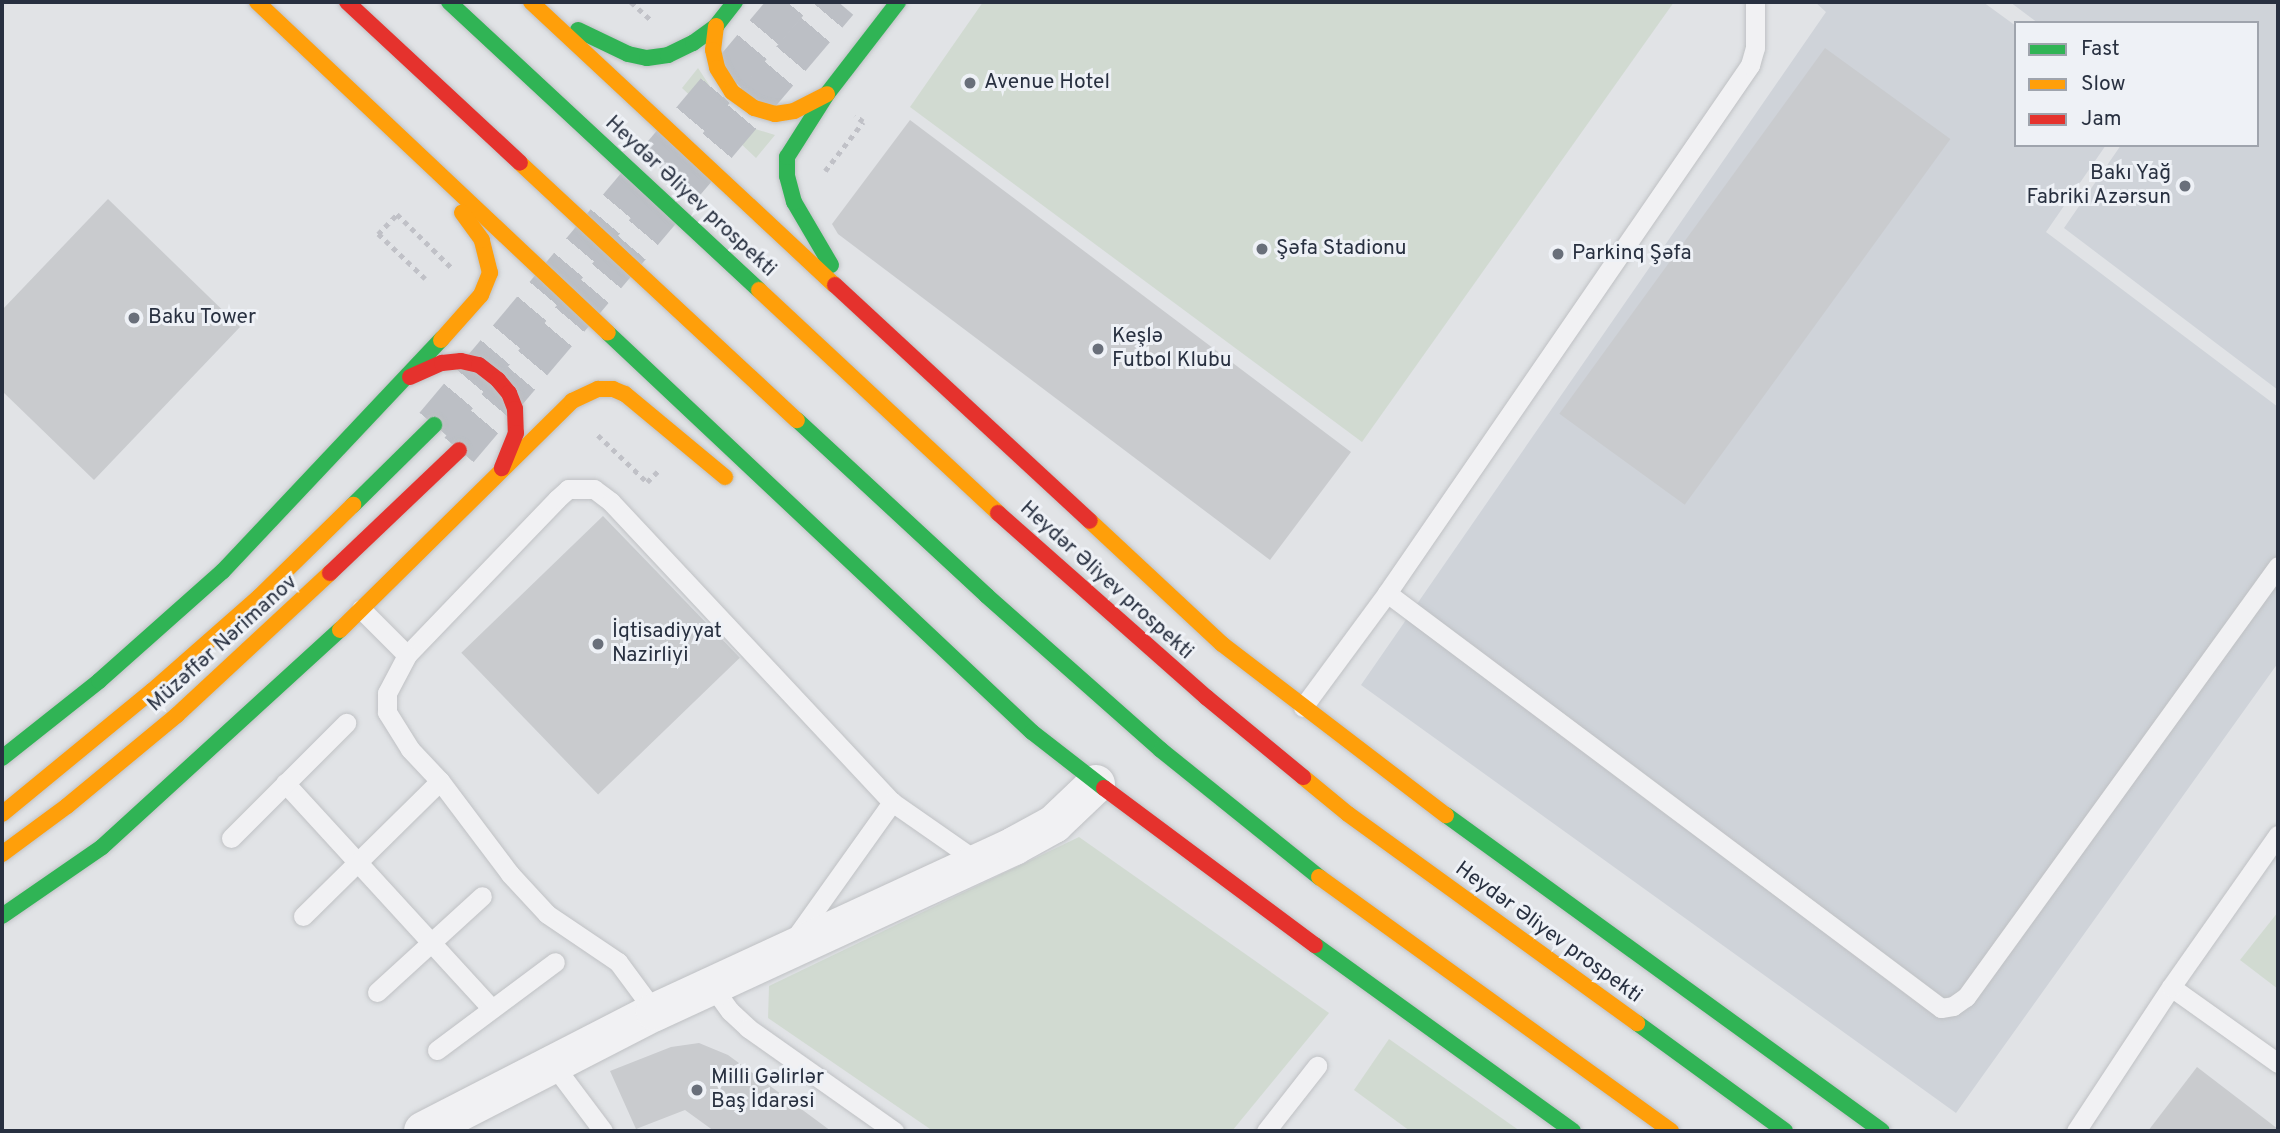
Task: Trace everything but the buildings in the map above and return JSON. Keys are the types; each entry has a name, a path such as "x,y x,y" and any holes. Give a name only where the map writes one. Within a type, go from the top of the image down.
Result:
{"main road":[{"path":"257,2 1032,732"},
{"path":"347,2 987,596 1161,750 1302,865 1671,1131"},
{"name":"Heydər Əliyev prospekti","path":"450,2 1039,551 1206,697 1348,814 1785,1131"},
{"path":"531,2 1222,644 1369,760 1882,1131"},
{"path":"544,14 628,54 647,58 668,55 693,43 716,26 735,2"},
{"path":"861,311 805,223 787,176 787,157 827,94 898,2"},
{"path":"716,26 713,50 717,68 732,92 754,108 775,114 794,111 827,94"},
{"path":"2,758 99,681 223,570 406,379 481,295 490,273 482,240 431,167"},
{"path":"406,379 442,363 461,361 480,365 498,380 509,393 515,409 516,433 498,476"},
{"path":"2,916 102,847 307,663 572,401 598,389 613,389 637,403 733,483"},
{"path":"2,814 152,691 259,597 434,425"},
{"name":"Müzəffər Nərimanov","path":"2,854 67,806 177,715 305,599 459,450"},
{"path":"818,554 1096,784 1573,1131"}],"street":[{"path":"423,1131 654,1012 1054,824 1096,784"}],"lane":[{"path":"1303,707 1387,593 1750,65 1755,48 1755,2"},
{"path":"654,1012 618,962 547,914 510,874 440,781 410,749 387,712 387,693 407,655 562,494 580,486 594,489 611,502 892,802 978,862"},
{"path":"1387,593 1941,1008 1953,1006 1966,997 2278,566"},
{"path":"361,609 407,655"},
{"path":"231,838 346,723"},
{"path":"303,916 440,781"},
{"path":"285,783 492,1009"},
{"path":"785,951 892,802"},
{"path":"2076,1131 2171,987 2278,835"},
{"path":"377,992 482,896"},
{"path":"437,1050 555,962"},
{"path":"711,985 730,1012 748,1028 894,1131"},
{"path":"2171,987 2278,1063"},
{"path":"552,1063 603,1131"},
{"path":"1266,1131 1318,1066"}],"path":[{"path":"825,171 863,122"},
{"path":"425,279 379,234 397,214 458,274"},
{"path":"598,435 647,482"}],"shaded area":[{"path":"983,2 1674,2 1362,442 910,107"},
{"path":"1815,2 1983,2 2014,25 2014,147 2105,147 2046,232 2278,407 2278,663 1956,1113 1361,685 1826,12"},
{"name":"Bakı Yağ Fabriki Azərsun","path":"2010,2 2278,2 2278,390 2064,228 2120,147 2259,147 2259,21 2035,21"},
{"path":"698,68 727,112 752,128 775,135 756,158 682,88"},
{"path":"1079,837 1329,1013 1232,1131 933,1131 768,1018 769,986"},
{"path":"2278,912 2278,989 2240,960"},
{"path":"1389,1039 1520,1131 1410,1131 1354,1090"}],"tunnel":[{"path":"434,425 790,2"},
{"path":"459,450 839,2"}],"traffic: fast":[{"path":"449,2 759,290"},
{"path":"578,30 628,54 647,58 668,55 693,43 716,26 735,2"},
{"path":"831,265 794,202 787,176 787,157 827,94 898,2"},
{"path":"608,333 1032,732 1104,788"},
{"path":"2,758 99,681 223,571 441,340"},
{"path":"797,420 987,596 1161,750 1319,877"},
{"path":"353,505 434,425"},
{"path":"2,916 102,847 340,630"},
{"path":"1446,815 1882,1131"},
{"path":"1315,945 1573,1131"},
{"path":"1637,1023 1785,1131"}],"traffic: slow":[{"path":"257,2 608,333"},
{"path":"531,2 835,285"},
{"path":"716,26 713,50 717,68 732,92 754,108 775,114 794,111 827,94"},
{"path":"520,163 797,420"},
{"path":"441,340 481,295 490,273 482,240 462,212"},
{"path":"759,290 998,513"},
{"path":"340,630 572,401 598,389 613,389 625,394 725,477"},
{"path":"2,814 152,691 259,597 353,505"},
{"path":"1090,521 1222,644 1446,815"},
{"path":"2,854 67,806 177,715 330,573"},
{"path":"1303,777 1348,814 1637,1023"},
{"path":"1319,877 1671,1131"}],"traffic: jam":[{"path":"347,2 520,163"},
{"path":"835,285 1090,521"},
{"path":"410,377 442,363 461,361 479,365 498,380 509,393 515,409 516,433 502,468"},
{"path":"330,573 459,450"},
{"path":"998,513 1206,697 1303,777"},
{"path":"1104,788 1315,945"}],"place":[{"name":"Avenue Hotel","path":"970,83"},
{"name":"Bakı Yağ Fabriki Azərsun","path":"2185,186"},
{"name":"Şəfa Stadionu","path":"1262,249"},
{"name":"Parkinq Şəfa","path":"1558,254"},
{"name":"Baku Tower","path":"134,318"},
{"name":"Keşlə Futbol Klubu","path":"1098,349"},
{"name":"İqtisadiyyat Nazirliyi","path":"598,644"},
{"name":"Milli Gəlirlər Baş İdarəsi","path":"697,1090"}]}
